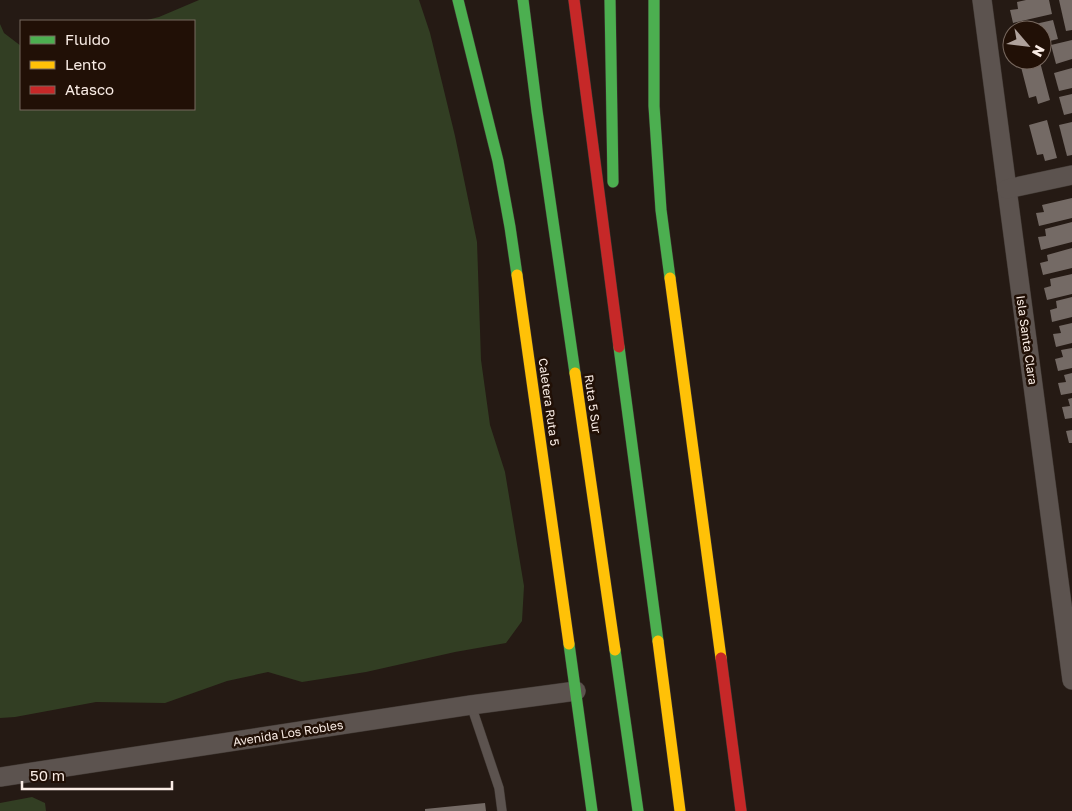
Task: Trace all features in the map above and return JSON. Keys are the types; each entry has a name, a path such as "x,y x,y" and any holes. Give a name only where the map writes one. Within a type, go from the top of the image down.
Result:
{"main road":[{"name":"Caletera Ruta 5","path":"458,0 498,161 510,227 592,811"},
{"name":"Ruta 5 Sur","path":"523,0 537,111 638,811"},
{"path":"574,0 680,811"},
{"path":"610,0 613,198"},
{"path":"654,0 654,106 661,210 742,811"},
{"path":"513,9 537,111"},
{"path":"614,217 616,316"}],"street":[{"name":"Isla Santa Clara","path":"982,0 1007,190 1064,563 1072,680"},
{"path":"1007,190 1072,175"},
{"name":"Avenida Los Robles","path":"0,777 471,705 576,691"}],"lane":[{"path":"471,705 499,788 502,811"}],"green space":[{"path":"199,0 419,0 430,33 455,136 477,242 481,360 490,425 505,472 524,586 522,621 506,643 455,652 366,672 302,682 268,672 227,681 165,703 96,702 0,718 0,24 4,33 20,45 20,110 195,110 195,20 147,20 159,17"},
{"path":"32,797 45,803 46,811 0,811 0,803"}],"building":[{"path":"1049,0 1052,14 1026,20 1012,20 1010,10 1018,9 1017,2"},
{"path":"1059,0 1072,0 1072,30 1066,31"},
{"path":"1052,20 1058,39 1052,40"},
{"path":"1072,40 1072,59 1056,64 1052,45"},
{"path":"1072,68 1072,88 1059,91 1054,73"},
{"path":"1022,70 1042,70 1050,100 1038,104 1036,96 1029,98"},
{"path":"1072,94 1072,113 1064,115 1059,97"},
{"path":"1047,120 1057,158 1045,161 1043,154 1037,155 1029,125"},
{"path":"1072,122 1072,155 1067,156 1059,125"},
{"path":"1072,198 1072,218 1039,226 1036,213 1044,212 1042,205"},
{"path":"1072,222 1072,242 1041,250 1038,237 1046,236 1045,229"},
{"path":"1072,248 1072,268 1043,275 1040,263 1048,261 1047,255"},
{"path":"1072,274 1072,294 1047,300 1044,288 1051,286 1050,279"},
{"path":"1072,297 1072,317 1052,322 1050,310 1057,308 1056,301"},
{"path":"1072,323 1072,343 1056,347 1053,334 1061,333 1059,326"},
{"path":"1072,348 1072,368 1058,371 1055,359 1063,357 1061,350"},
{"path":"1072,373 1072,393 1061,395 1058,383 1066,382 1064,375"},
{"path":"1072,398 1072,418 1065,419 1062,407 1070,406 1068,399"},
{"path":"1072,430 1072,443 1069,443 1066,431"},
{"path":"485,803 486,811 425,811 425,809"}],"traffic: fast":[{"path":"458,0 498,161 517,275"},
{"path":"523,0 575,373"},
{"path":"610,0 613,182"},
{"path":"654,0 654,106 661,210 670,278"},
{"path":"619,347 658,641"},
{"path":"569,644 592,811"},
{"path":"615,650 638,811"}],"traffic: slow":[{"path":"517,275 569,644"},
{"path":"670,278 721,658"},
{"path":"575,373 615,650"},
{"path":"658,641 680,811"}],"traffic: jam":[{"path":"574,0 619,347"},
{"path":"721,658 741,811"}]}
